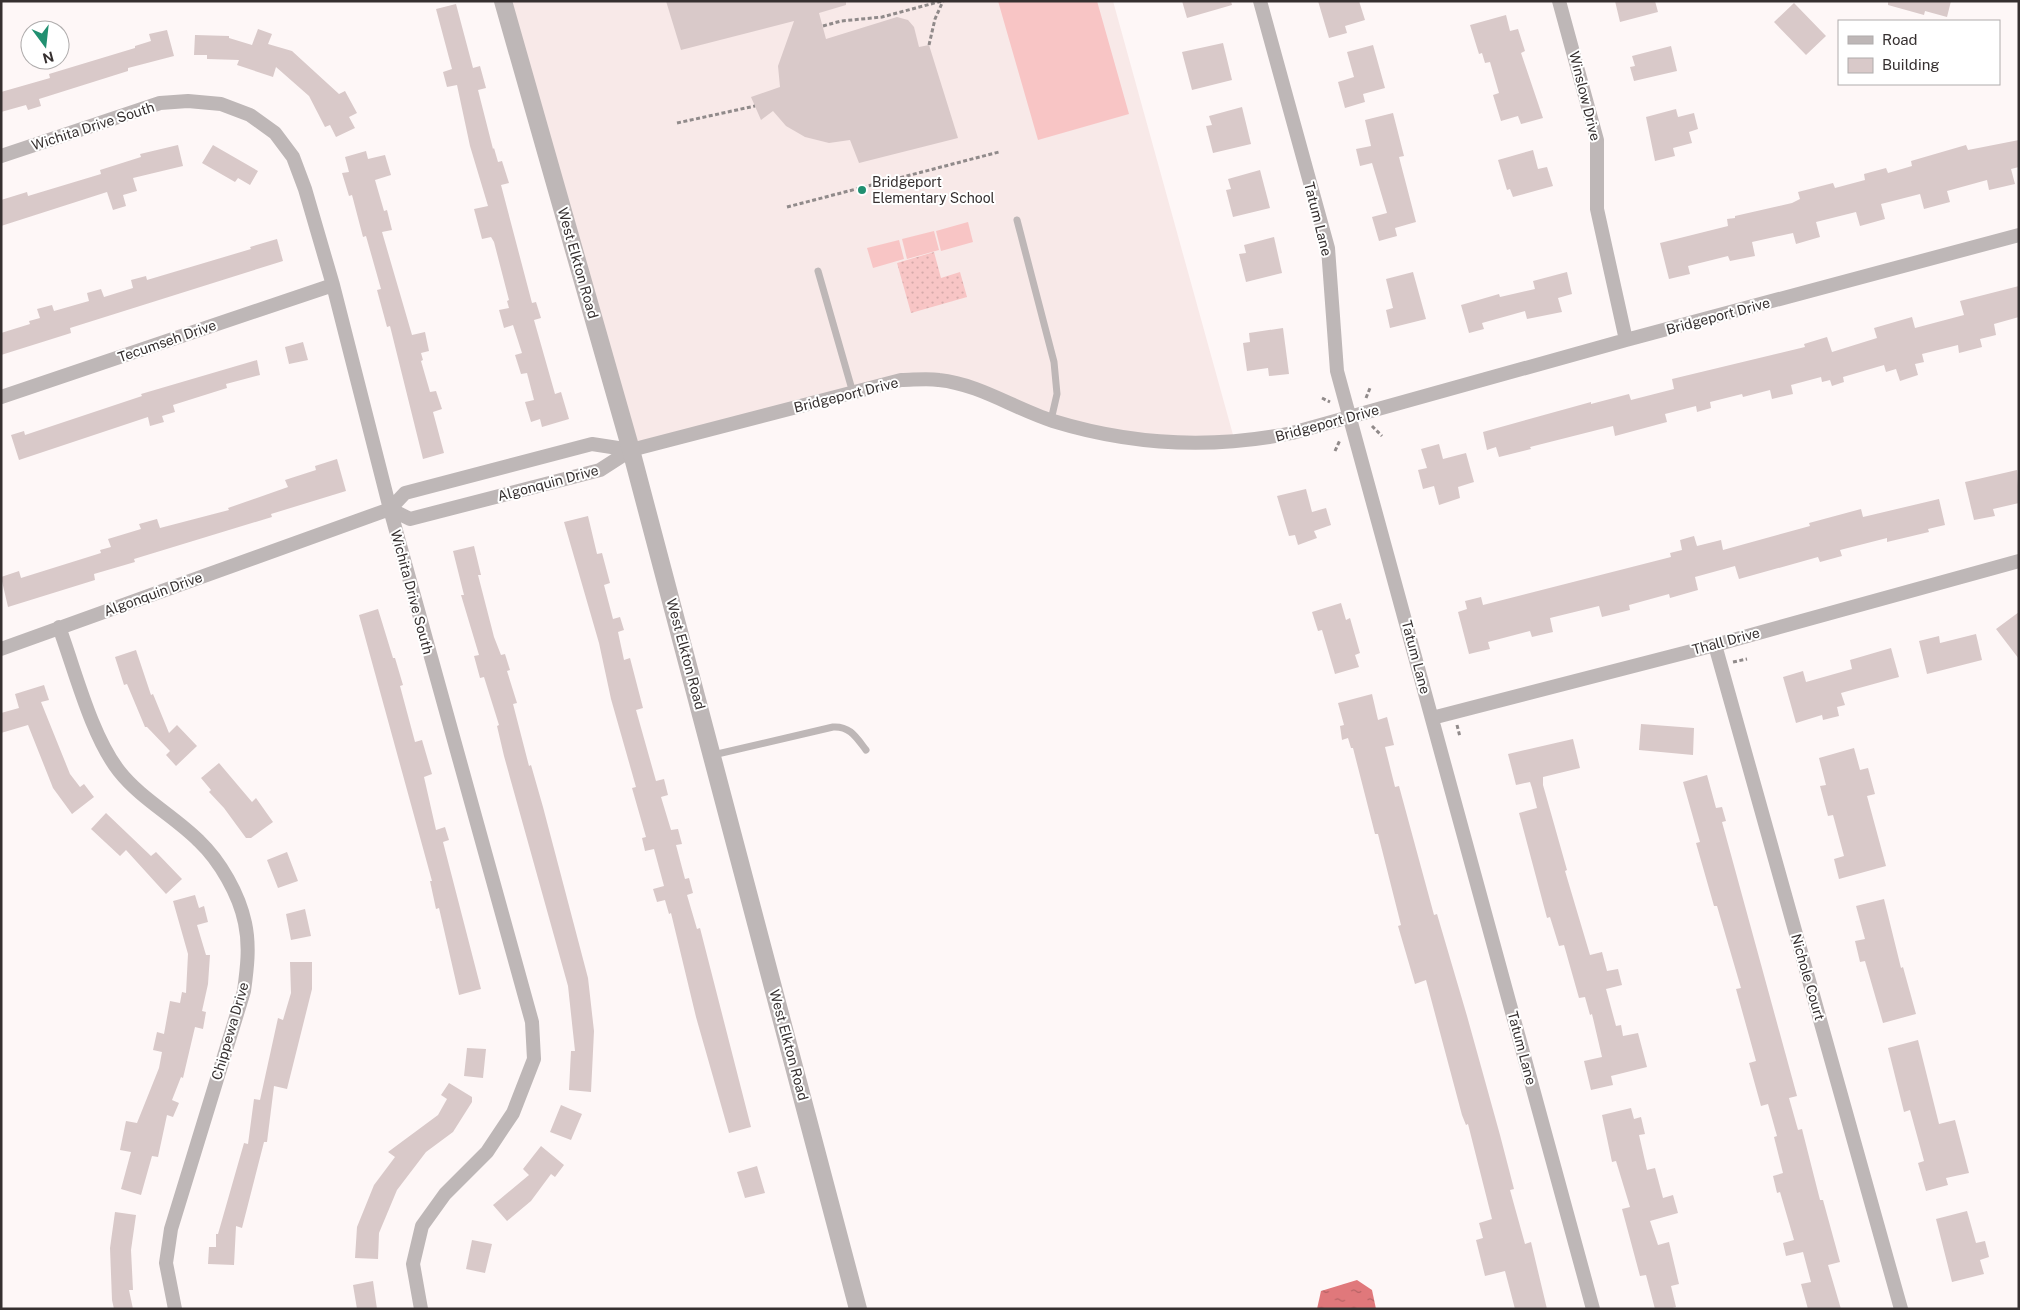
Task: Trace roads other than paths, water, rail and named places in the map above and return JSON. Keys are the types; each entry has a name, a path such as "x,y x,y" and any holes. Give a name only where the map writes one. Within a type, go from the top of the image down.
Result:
{"street":[{"name":"West Elkton Road","path":"503,1 631,450 858,1309"},
{"name":"Tatum Lane","path":"1260,1 1328,248 1337,371 1593,1309"},
{"name":"Winslow Drive","path":"1559,1 1597,140 1597,209 1626,340"},
{"name":"Wichita Drive South","path":"1,156 160,103 188,101 222,104 243,112 275,133 293,157 305,189 333,285 390,509 532,1022 534,1059 513,1113 487,1152 445,1194 422,1226 413,1264 421,1309"},
{"name":"Bridgeport Drive","path":"631,450 901,380 939,380 975,389 1051,420 1105,435 1151,442 1200,444 1254,441 1292,433 1626,340 2019,235"},
{"name":"Tecumseh Drive","path":"1,397 333,285"},
{"name":"Algonquin Drive","path":"1,649 390,509 405,493 592,444 631,450"},
{"name":"Algonquin Drive","path":"390,509 410,519 600,470 631,450"},
{"name":"Thall Drive","path":"1432,718 1715,645 2019,561"},
{"name":"Chippewa Drive","path":"59,627 100,740 119,770 140,793 199,841 222,869 245,923 248,956 244,991 171,1229 166,1264 175,1309"},
{"name":"Nichole Court","path":"1715,645 1900,1309"}],"lane":[{"path":"1017,220 1054,362 1057,394 1051,420"},
{"path":"818,271 854,393"},
{"path":"713,755 833,726 842,726 850,730 866,750"}],"water":[{"path":"1357,1280 1372,1290 1376,1309 1317,1309 1321,1291"}],"place":[{"name":"Bridgeport Elementary School","path":"862,190"}]}
